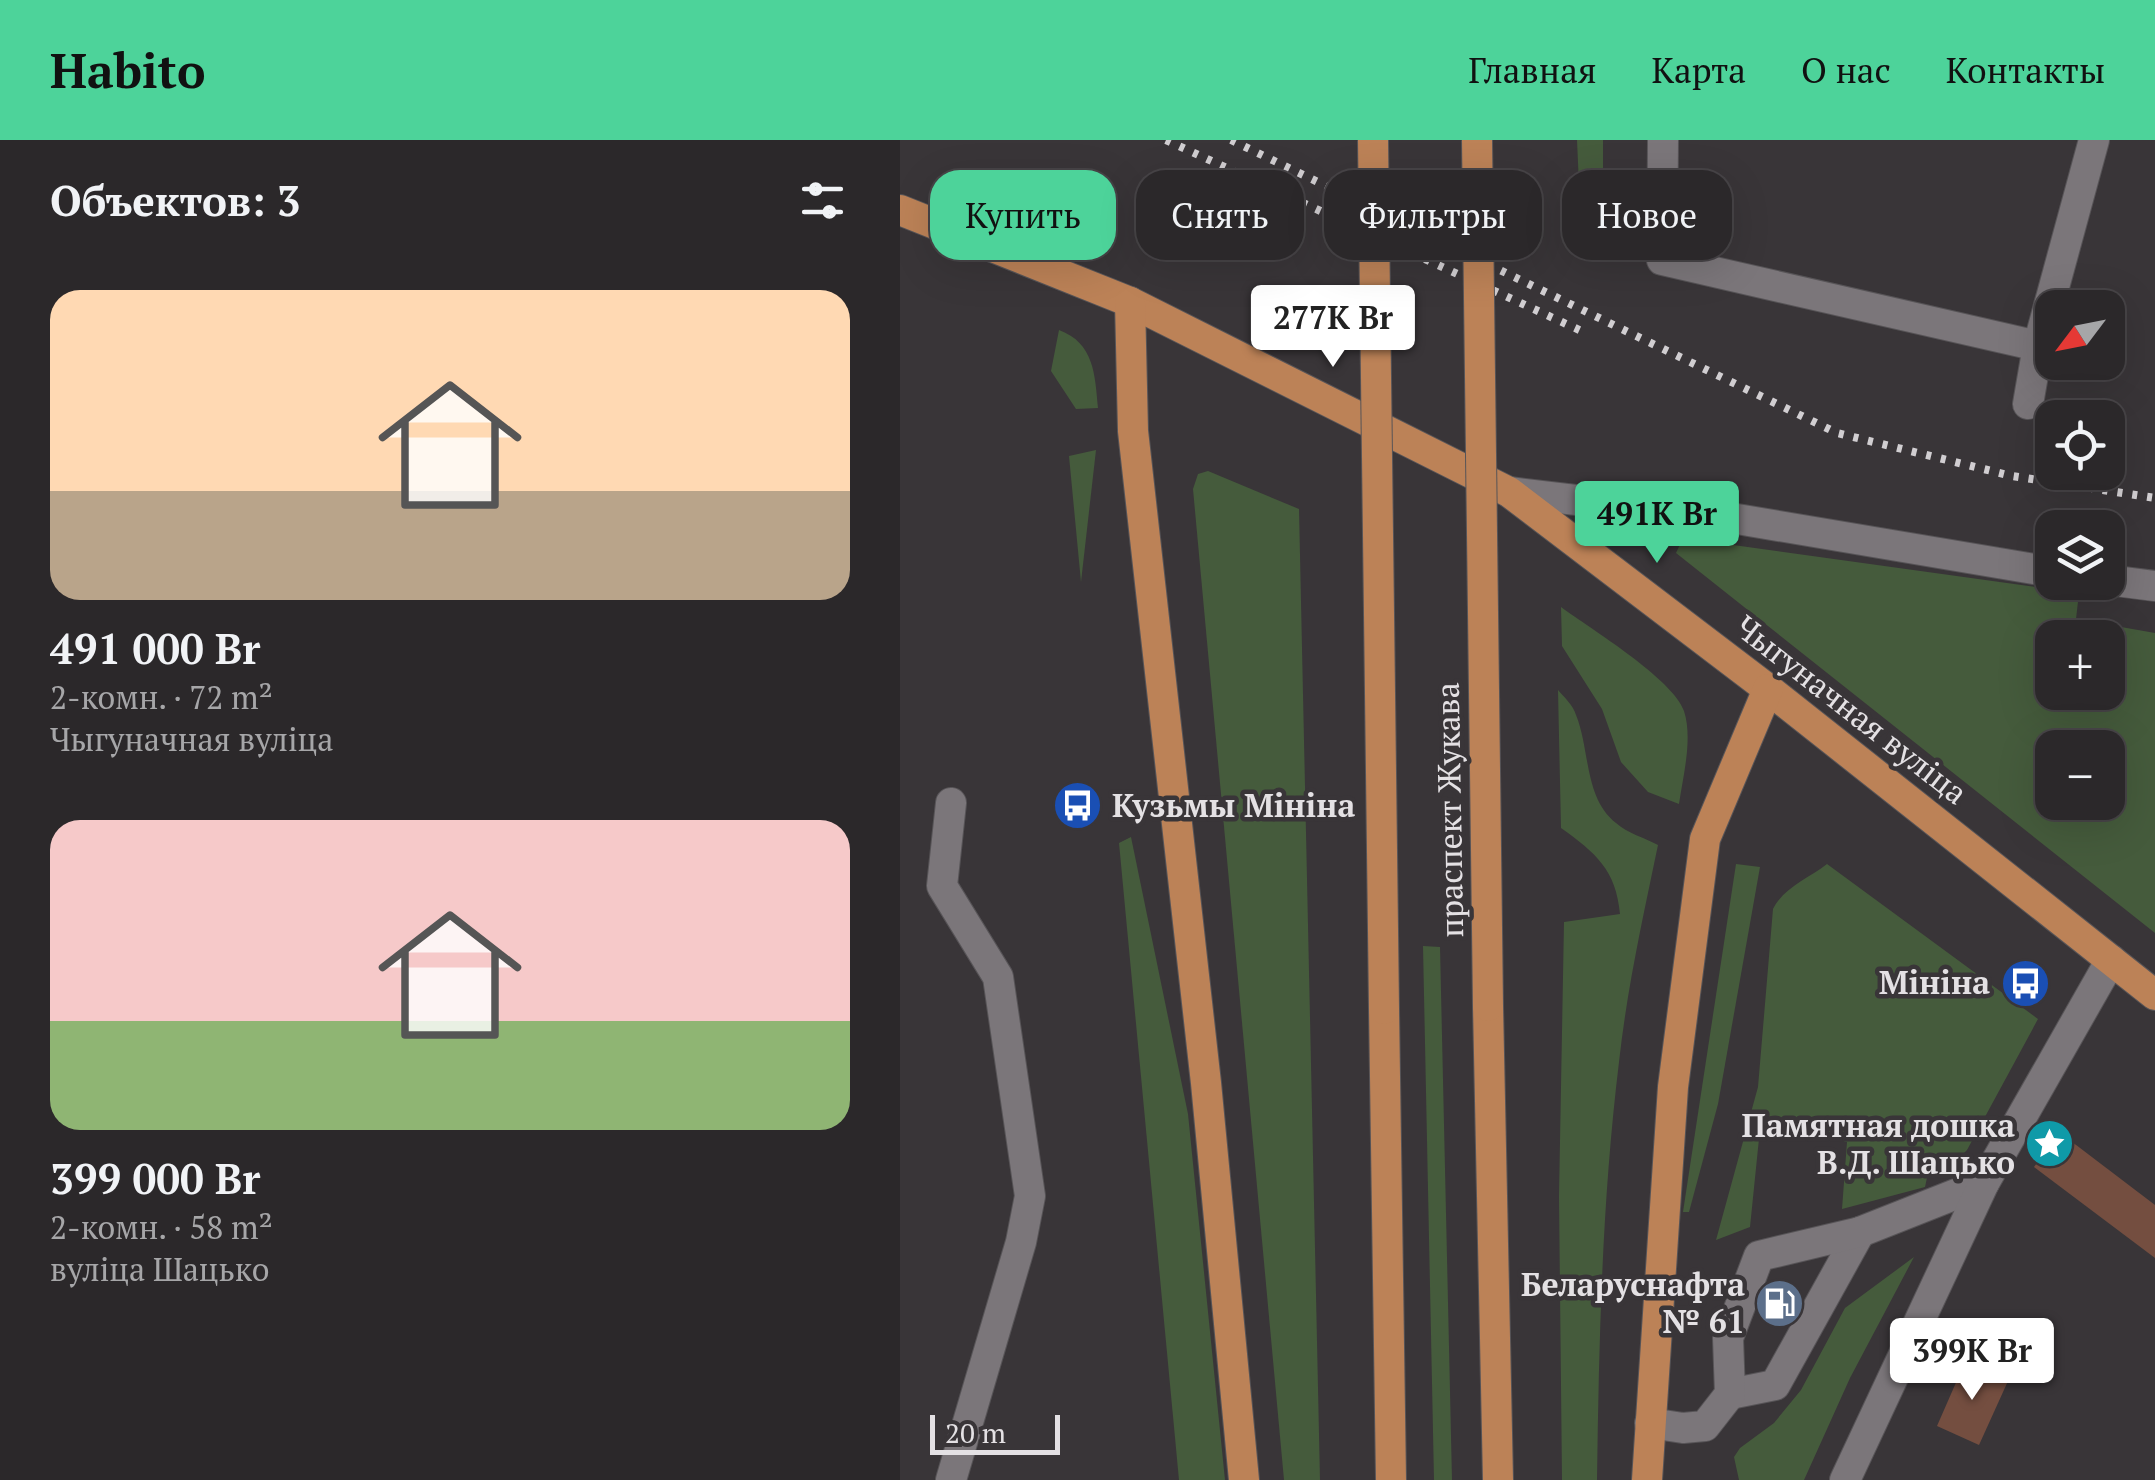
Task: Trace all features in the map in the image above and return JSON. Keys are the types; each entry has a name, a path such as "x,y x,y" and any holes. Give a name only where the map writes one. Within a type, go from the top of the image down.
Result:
{"main road":[{"name":"праспект Жукава","path":"1374,140 1391,1480"},
{"name":"праспект Жукава","path":"1477,140 1498,1480"},
{"name":"Чыгуначная вуліца","path":"900,210 1130,302 1509,492 1768,689 2155,995"},
{"path":"1130,302 1133,431 1204,1064 1244,1480"},
{"path":"1646,1480 1673,1087 1705,839 1768,689"}],"street":[{"path":"1662,140 1662,260 2035,345"},
{"path":"2053,290 2094,140"},
{"path":"2028,404 2035,363"},
{"path":"1509,492 1737,519 2035,570"},
{"path":"2125,582 2155,586"},
{"path":"950,803 942,886 998,978 1030,1196 1021,1242 951,1480"},
{"path":"1845,1480 1984,1183 2111,960"},
{"path":"1650,1423 1684,1428 1705,1426 1730,1394 1728,1338 1760,1256 1860,1232 1984,1183"},
{"path":"1730,1394 1775,1385 1860,1232"}],"green space":[{"path":"1577,140 1603,140 1603,170 1578,170"},
{"path":"1059,330 1086,351 1094,372 1098,408 1076,409 1051,371"},
{"path":"1096,450 1081,582 1069,456"},
{"path":"1208,471 1299,509 1320,1480 1284,1480 1193,489 1198,474"},
{"path":"1683,538 2035,587 2035,600 2078,600 2076,619 2082,620 2035,620 2035,710 2125,710 2125,628 2155,633 2155,933 1676,553"},
{"path":"1561,607 1648,670 1677,698 1688,733 1679,804 1648,792 1621,762 1602,709 1562,646"},
{"path":"1558,690 1575,711 1593,787 1606,813 1625,830 1658,845 1626,1007 1613,1114 1602,1271 1597,1480 1562,1480 1559,1196 1564,922 1620,914 1609,874 1561,828"},
{"path":"1131,837 1188,1114 1225,1480 1179,1480 1119,843"},
{"path":"1736,864 1760,867 1718,1104 1689,1212 1683,1212"},
{"path":"1827,864 2038,1019 1967,1150 1955,1162 1928,1173 1925,1187 1842,1209 1847,1142 1761,1119 1750,1227 1716,1240 1758,1087 1773,909 1790,889"},
{"path":"1423,946 1440,947 1452,1480 1434,1480"},
{"path":"1914,1257 1850,1378 1804,1480 1739,1480 1734,1457 1774,1423 1801,1390 1845,1308"}],"building":[{"path":"2059,1132 2155,1205 2155,1258 2034,1167"},
{"path":"1965,1362 2008,1381 1979,1445 1937,1426"}],"railway":[{"path":"1166,140 1588,334"},
{"path":"1231,140 1837,433 2012,476 2155,498"}],"place":[{"name":"Кузьмы Мініна","path":"1077,806"},
{"name":"Мініна","path":"2025,983"},
{"name":"Памятная дошка В.Д. Шацько","path":"2050,1144"},
{"name":"Беларуснафта № 61","path":"1780,1303"}]}
